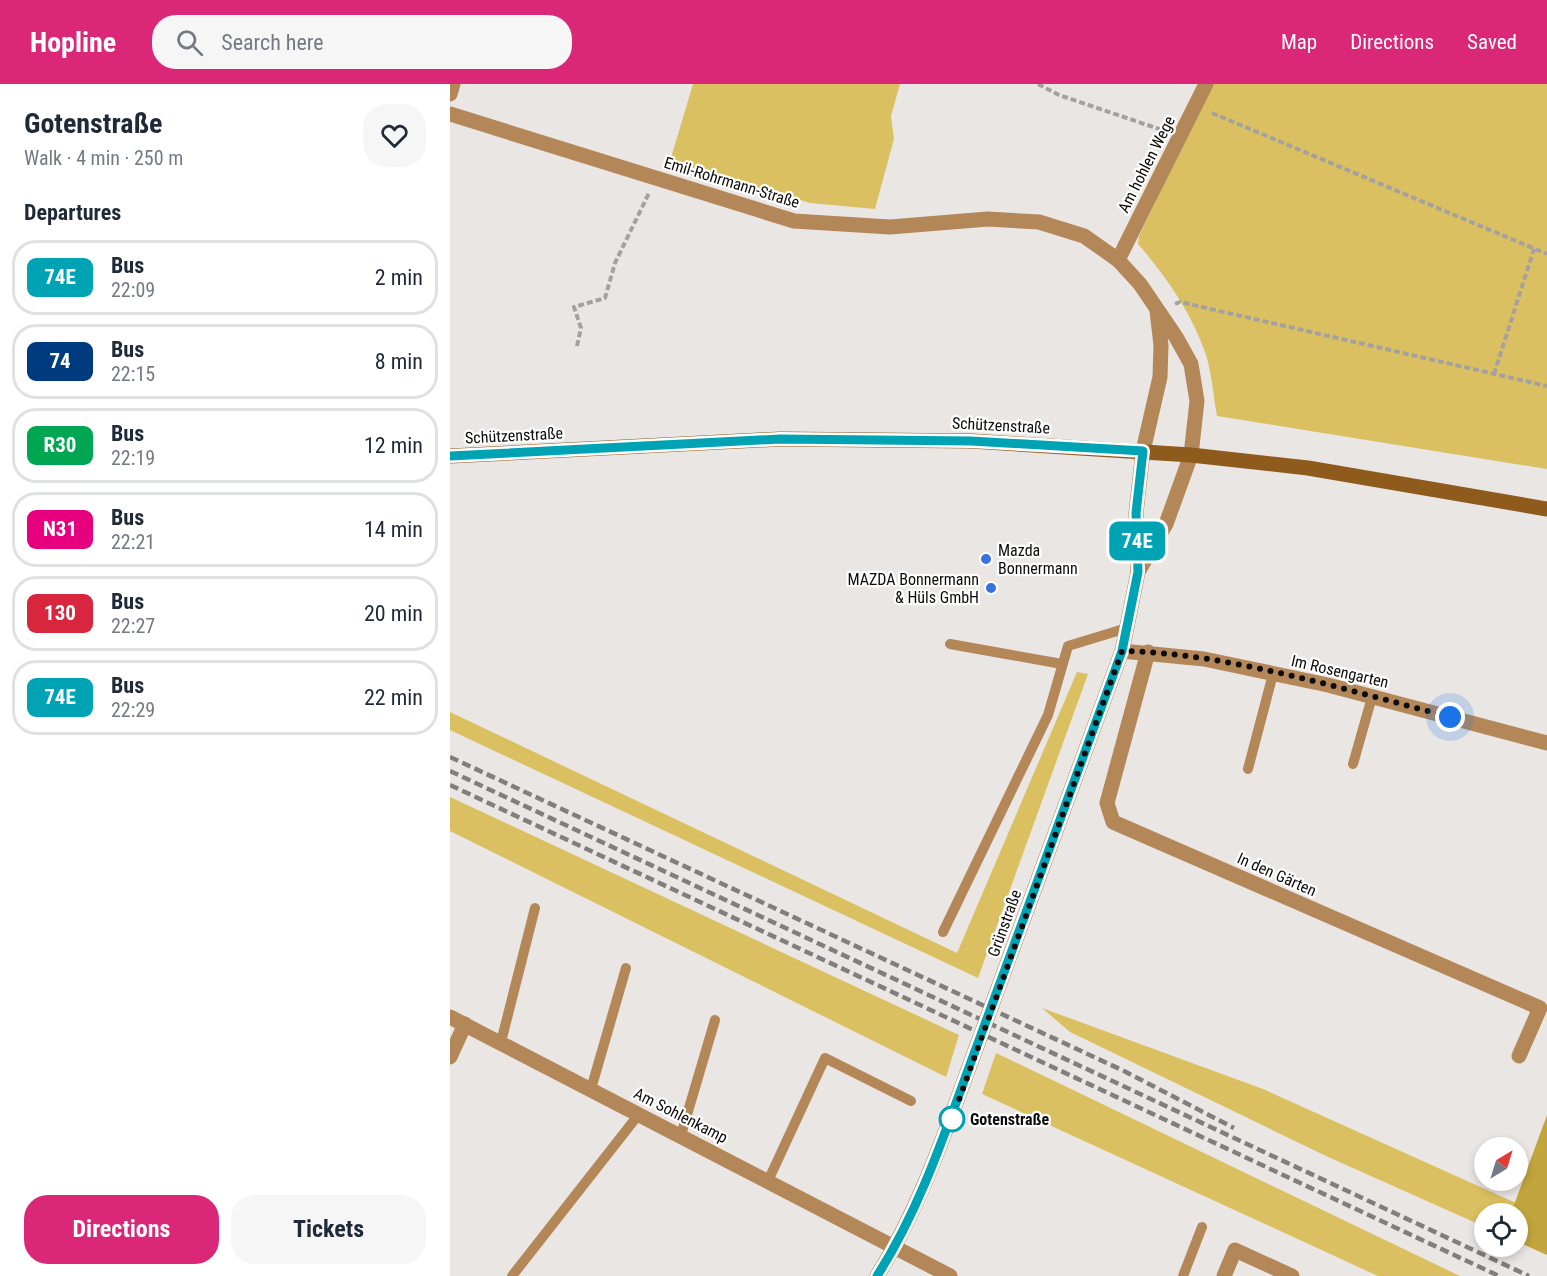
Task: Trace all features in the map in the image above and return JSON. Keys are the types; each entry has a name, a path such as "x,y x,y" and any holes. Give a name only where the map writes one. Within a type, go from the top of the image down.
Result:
{"main road":[{"name":"Schützenstraße","path":"450,456 780,439 971,441 1191,454 1308,468 1547,509"}],"street":[{"path":"450,94 453,84"},
{"name":"Am hohlen Wege","path":"1118,260 1206,84"},
{"name":"Emil-Rohrmann-Straße","path":"450,114 794,221 890,227 988,219 1039,222 1084,236 1118,260 1140,284 1191,364 1197,401 1191,454"},
{"path":"1143,451 1160,378 1157,310"},
{"name":"Grünstraße","path":"877,1276 896,1246 952,1118 1122,651 1138,572 1136,513 1143,451"},
{"name":"Grünstraße","path":"1138,572 1166,524 1191,454"},
{"name":"Im Rosengarten","path":"1122,651 1204,659 1273,674 1372,697 1547,744"},
{"name":"In den Gärten","path":"1148,652 1107,803 1113,822 1540,1008 1519,1056"},
{"name":"Am Sohlenkamp","path":"450,1017 896,1246"},
{"path":"450,1057 465,1024"},
{"path":"896,1246 950,1276"},
{"path":"1224,1276 1236,1250 1292,1276"}],"lane":[{"path":"943,932 1048,715 1068,646 1127,628"},
{"path":"950,644 1062,664"},
{"path":"1248,769 1273,674"},
{"path":"1353,764 1372,697"},
{"path":"501,1042 535,908"},
{"path":"591,1089 626,968"},
{"path":"681,1135 715,1020"},
{"path":"768,1180 825,1058 911,1101"},
{"path":"512,1276 639,1114"},
{"path":"1183,1276 1202,1227"}],"path":[{"path":"1038,84 1059,95 1180,136"},
{"path":"1195,105 1547,254"},
{"path":"577,346 581,328 574,307 605,298 615,263 648,195"},
{"path":"1494,374 1534,249"},
{"path":"1157,310 1180,302 1547,386"}],"shaded area":[{"path":"693,84 900,84 891,116 894,139 875,209 810,203 670,161"},
{"path":"1212,84 1547,84 1547,469 1217,416 1209,367 1199,337 1176,295 1138,244 1139,236"},
{"path":"1077,672 1088,674 978,978 450,730 450,712 957,953"},
{"path":"450,797 959,1035 946,1077 450,831"},
{"path":"1042,1008 1263,1089 1474,1184 1474,1191 1489,1191 1516,1203 1474,1203 1474,1222 1326,1156 1070,1032"},
{"path":"996,1053 1460,1276 1378,1276 982,1094"},
{"path":"1547,1115 1547,1255 1528,1246 1528,1203 1515,1203 1519,1191 1528,1191 1528,1167"}],"railway":[{"path":"450,757 1124,1071 1234,1128"},
{"path":"450,771 1529,1276"},
{"path":"450,785 1499,1276"}],"bus line":[{"name":"74E","path":"450,456 832,438 971,441 1143,451 1136,513 1138,572 1122,651 952,1118 918,1201 896,1246 877,1276"}],"place":[{"name":"Mazda Bonnermann","path":"986,559"},
{"name":"MAZDA Bonnermann & Hüls GmbH","path":"991,588"},
{"name":"Gotenstraße","path":"952,1119"}],"route":[{"path":"952,1119 1122,651 1204,659 1328,685 1450,717"}]}
